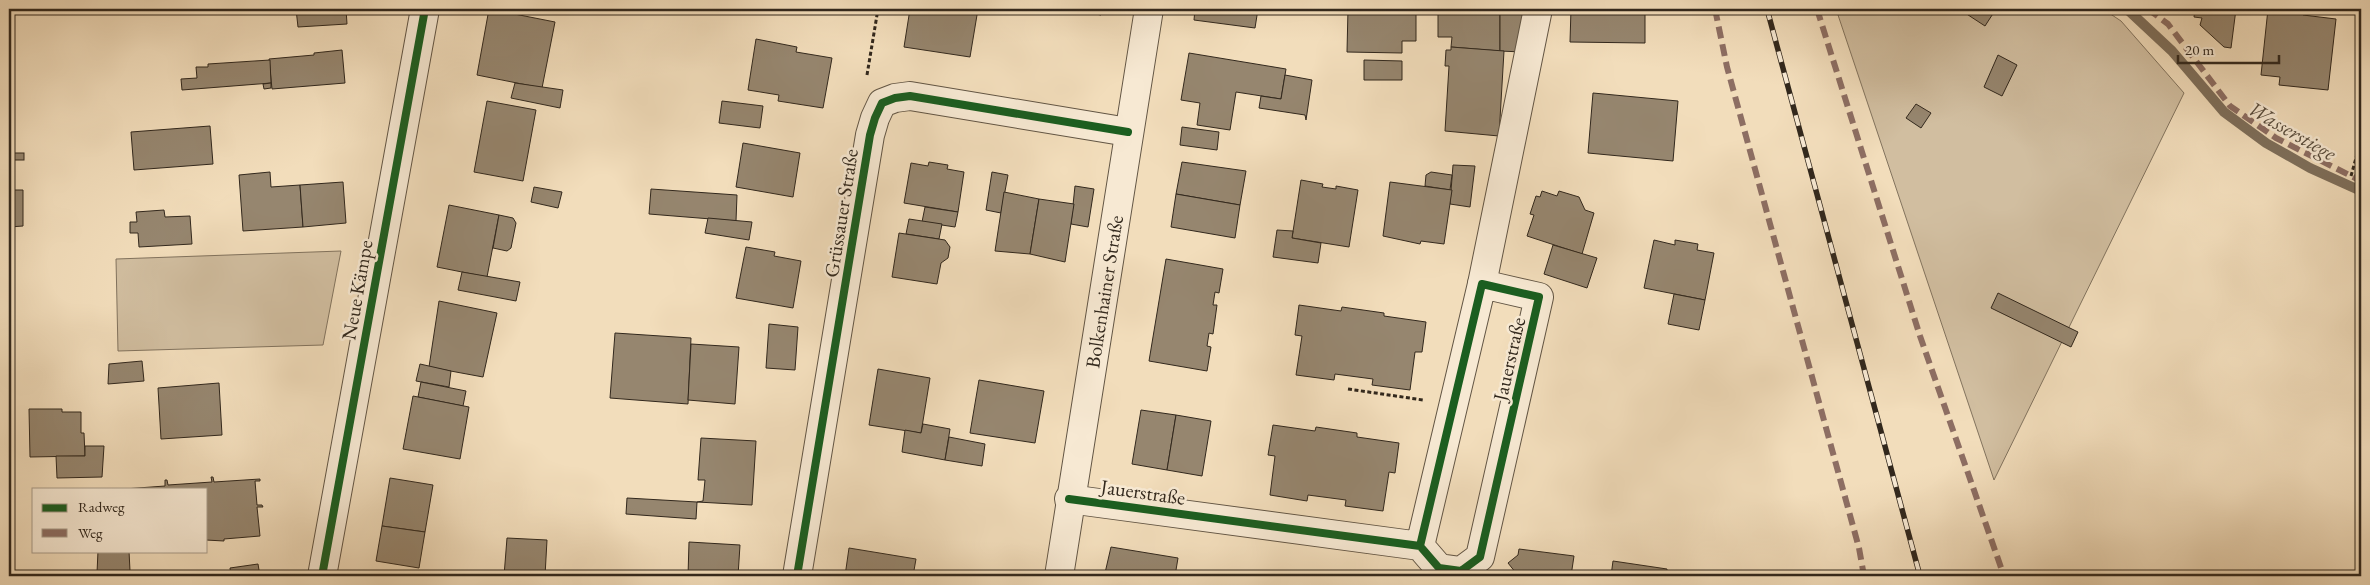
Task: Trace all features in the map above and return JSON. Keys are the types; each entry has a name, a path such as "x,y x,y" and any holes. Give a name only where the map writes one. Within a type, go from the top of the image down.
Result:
{"street":[{"name":"Neue Kämpe","path":"322,576 425,9"},
{"name":"Bolkenhainer Straße","path":"1058,576 1149,9"},
{"path":"1420,546 1482,284 1538,9"},
{"path":"882,104 895,98 910,96 1128,132"},
{"name":"Grüssauer Straße","path":"797,576 870,135 882,104"},
{"name":"Jauerstraße","path":"1069,499 1420,546 1439,568 1462,572 1480,557 1539,297 1482,284"}],"path":[{"path":"878,9 866,79 882,104"},
{"path":"2350,176 2361,140"},
{"path":"1348,389 1453,405"}],"shaded area":[{"path":"1836,9 2103,9 2121,21 2184,93 1994,480"},
{"path":"341,251 323,345 118,351 116,259"}],"building":[{"path":"296,9 346,9 347,24 298,27"},
{"path":"489,9 555,22 542,88 477,75"},
{"path":"910,9 978,9 970,57 904,47"},
{"path":"1068,9 1102,9 1101,15"},
{"path":"1195,9 1258,9 1255,28 1194,20"},
{"path":"1348,9 1416,9 1416,41 1402,41 1402,53 1347,52"},
{"path":"1438,9 1500,9 1500,51 1451,47 1452,37 1438,37"},
{"path":"1500,9 1526,9 1522,52 1500,51"},
{"path":"1571,9 1645,9 1645,43 1570,42"},
{"path":"1959,9 1996,9 1985,26"},
{"path":"2195,9 2236,9 2231,48 2224,47 2200,25 2202,18 2194,17"},
{"path":"2268,9 2304,9 2303,15 2336,19 2328,90 2279,85 2280,77 2261,75"},
{"path":"9,20 13,20 13,80 9,80"},
{"path":"756,39 797,47 796,52 832,58 823,108 778,101 779,95 748,90"},
{"path":"1451,47 1504,51 1499,136 1445,131 1449,66 1445,66 1446,50 1451,50"},
{"path":"342,50 345,83 272,89 269,59 314,55 314,53"},
{"path":"1189,53 1286,69 1281,99 1236,92 1230,130 1197,125 1200,103 1181,100"},
{"path":"1998,55 2017,65 2002,96 1984,87"},
{"path":"270,60 271,83 182,90 181,79 197,78 196,67 208,67 208,64"},
{"path":"1364,60 1402,61 1402,80 1364,80"},
{"path":"1285,75 1312,80 1306,120 1305,115 1259,108 1261,96 1281,99"},
{"path":"271,83 271,88 264,89 263,84"},
{"path":"515,83 563,90 560,108 511,98"},
{"path":"1593,93 1678,101 1673,161 1588,153"},
{"path":"487,101 536,110 523,181 474,172"},
{"path":"722,101 763,106 760,128 719,123"},
{"path":"1916,104 1931,113 1921,128 1906,118"},
{"path":"210,126 213,164 134,170 131,132"},
{"path":"1182,127 1219,132 1217,150 1180,145"},
{"path":"743,143 800,153 793,197 736,187"},
{"path":"9,153 24,153 24,160 9,160"},
{"path":"929,162 948,165 947,169 964,172 958,212 904,203 911,163 928,166"},
{"path":"1182,162 1246,171 1240,205 1176,194"},
{"path":"1453,165 1475,166 1470,207 1450,204"},
{"path":"270,172 271,187 300,185 303,227 243,231 239,175"},
{"path":"992,172 1008,175 1001,213 986,210"},
{"path":"1431,172 1452,175 1450,190 1425,186 1426,175"},
{"path":"1301,180 1323,184 1322,187 1336,189 1336,186 1358,190 1349,247 1292,238"},
{"path":"343,182 346,223 303,227 300,185"},
{"path":"1390,182 1452,190 1444,244 1421,241 1420,244 1383,236"},
{"path":"1075,186 1094,189 1088,227 1071,224"},
{"path":"534,187 562,192 558,208 531,202"},
{"path":"651,189 737,195 736,221 649,214"},
{"path":"9,190 23,190 23,226 9,227"},
{"path":"1542,191 1557,196 1559,191 1579,197 1585,210 1594,213 1582,254 1527,236 1534,215 1530,214 1536,196 1540,197"},
{"path":"1004,192 1039,199 1030,254 995,251"},
{"path":"1176,194 1240,205 1235,238 1171,227"},
{"path":"1039,199 1074,204 1065,262 1030,254"},
{"path":"449,205 499,215 487,277 437,267"},
{"path":"925,207 958,212 955,227 922,222"},
{"path":"164,210 165,217 190,216 192,244 139,247 138,233 130,233 130,222 137,222 136,212"},
{"path":"499,215 513,218 516,223 511,248 507,251 493,248"},
{"path":"708,218 752,222 749,240 705,233"},
{"path":"909,219 942,224 939,239 906,234"},
{"path":"1277,230 1293,231 1292,238 1321,243 1318,263 1273,257"},
{"path":"899,233 945,240 950,247 948,258 941,263 937,284 892,277"},
{"path":"1654,240 1675,245 1675,240 1698,244 1697,250 1714,253 1705,300 1644,288"},
{"path":"1553,245 1597,258 1587,288 1544,274"},
{"path":"746,247 775,252 774,256 801,261 793,308 736,298"},
{"path":"1166,259 1223,269 1219,293 1215,292 1213,305 1217,305 1213,334 1209,333 1207,346 1211,347 1207,371 1149,361"},
{"path":"462,272 520,282 516,301 458,290"},
{"path":"1998,293 2078,332 2071,347 1991,308"},
{"path":"1674,294 1705,300 1699,330 1668,324"},
{"path":"439,301 497,313 483,377 429,367"},
{"path":"1299,305 1341,311 1342,307 1426,322 1422,352 1415,352 1410,390 1372,385 1373,379 1335,374 1334,380 1296,375 1302,336 1295,335"},
{"path":"769,324 798,327 795,370 766,368"},
{"path":"615,333 691,338 688,404 610,398"},
{"path":"691,344 739,347 735,404 688,400"},
{"path":"142,361 144,381 108,384 109,364"},
{"path":"420,364 451,371 449,387 416,381"},
{"path":"878,369 930,378 921,433 869,425"},
{"path":"979,380 1044,391 1035,443 970,433"},
{"path":"421,382 466,391 463,406 418,397"},
{"path":"219,383 222,435 161,439 158,388"},
{"path":"413,396 469,407 460,459 403,449"},
{"path":"29,409 62,409 62,412 81,412 81,433 84,433 85,456 30,457"},
{"path":"1141,410 1176,415 1167,470 1132,464"},
{"path":"1176,415 1211,421 1202,476 1167,470"},
{"path":"923,424 950,429 945,460 902,452 905,430 921,433"},
{"path":"1273,425 1315,431 1316,427 1357,433 1357,437 1399,443 1395,473 1389,472 1383,511 1345,506 1346,500 1308,495 1307,501 1270,495 1275,456 1268,455"},
{"path":"949,437 985,444 982,466 945,460"},
{"path":"701,438 756,441 752,505 697,502 703,501 705,480 698,480"},
{"path":"85,446 104,446 102,477 57,478 56,456 85,456"},
{"path":"211,477 213,477 214,482 260,479 260,481 255,481 257,505 262,505 263,507 257,507 260,536 224,539 224,541 208,540 208,488 138,488 165,486 165,480 167,480 168,485 212,482"},
{"path":"390,478 433,485 425,532 382,526"},
{"path":"10,494 10,534 9,534"},
{"path":"627,498 697,502 696,519 626,514"},
{"path":"382,526 425,532 419,568 376,561"},
{"path":"507,538 547,540 545,576 504,576"},
{"path":"689,542 740,545 738,576 688,576"},
{"path":"1111,547 1178,558 1175,576 1106,576"},
{"path":"849,548 916,559 913,576 845,576"},
{"path":"1519,549 1574,556 1571,576 1513,576 1516,573 1508,563 1518,555"},
{"path":"98,552 129,552 130,571 97,573"},
{"path":"9,553 13,553 14,576 9,576"},
{"path":"1613,561 1667,569 1667,576 1611,576"},
{"path":"258,564 260,576 231,576 230,568"}],"waterway":[{"name":"Wasserstiege","path":"2127,9 2172,51 2224,112 2266,143 2310,168 2361,191"}],"railway":[{"path":"1767,9 1920,576"}],"marked path":[{"path":"1715,9 1727,67 1859,548 1864,576"},
{"path":"1817,9 1920,336 2004,576"},
{"path":"2148,9 2168,24 2230,106 2276,138 2361,181"}],"cycle path":[{"path":"322,576 425,9"},
{"path":"797,576 870,135 882,103 895,98 910,96 1128,132"},
{"path":"1069,499 1420,546 1439,568 1461,571 1480,557 1539,297 1482,284 1420,546"}]}
